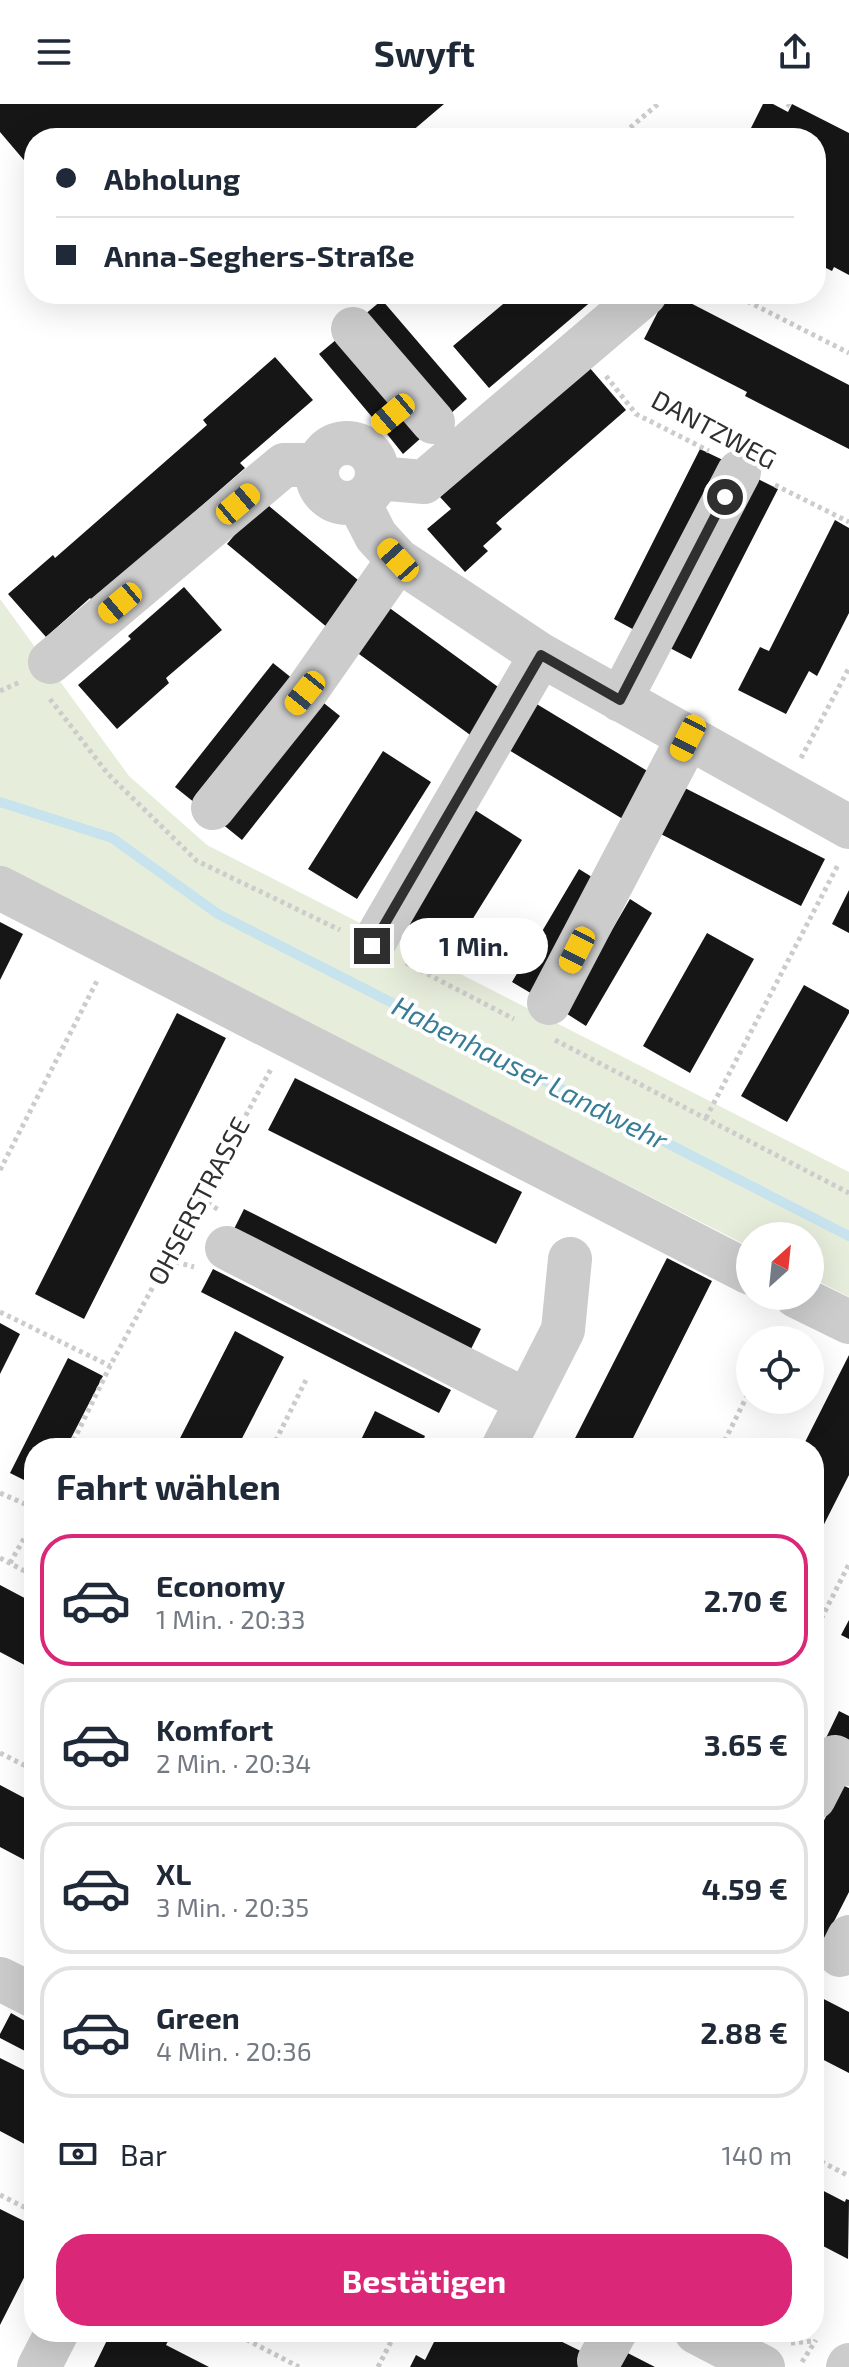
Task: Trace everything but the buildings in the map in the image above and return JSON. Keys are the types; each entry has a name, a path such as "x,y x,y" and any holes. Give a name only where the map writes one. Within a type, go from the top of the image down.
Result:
{"street":[{"path":"365,475 424,482 633,304"},
{"path":"353,329 422,410 375,429 365,475"},
{"path":"46,675 284,465 317,465 324,453 335,445 349,443 365,475 376,536 398,560 541,655 784,791 845,842"},
{"path":"620,700 741,469"},
{"path":"213,808 305,693 398,560"},
{"path":"372,946 541,655"},
{"path":"542,1022 688,738"},
{"path":"0,888 736,1266"},
{"path":"227,1248 527,1401"},
{"path":"508,1438 563,1330 570,1259"},
{"path":"824,1310 849,1322"},
{"path":"824,1778 835,1757 849,1764"},
{"path":"0,1979 24,1991"},
{"path":"39,2367 52,2342"},
{"path":"715,2342 763,2367"}],"path":[{"path":"630,128 658,104"},
{"path":"753,304 849,353"},
{"name":"DANTZWEG","path":"583,347 636,414 849,522"},
{"path":"784,791 849,668"},
{"path":"46,675 108,774 197,861 372,946 542,1022 706,1118 849,1193"},
{"path":"706,1118 845,842"},
{"path":"0,1170 114,947"},
{"name":"OHSERSTRASSE","path":"75,1438 110,1366 288,1037"},
{"path":"0,1312 110,1366"},
{"path":"277,1438 307,1378"},
{"path":"726,1438 738,1414"},
{"path":"0,1493 24,1504"},
{"path":"10,1563 24,1538"},
{"path":"0,1558 24,1571"},
{"path":"824,1613 849,1564"},
{"path":"0,1753 24,1765"},
{"path":"824,2163 849,2176"},
{"path":"0,2195 24,2207"},
{"path":"251,2342 299,2367"},
{"path":"378,2367 391,2342"}],"green space":[{"path":"0,599 129,776 207,845 849,1172 849,1297 824,1284 824,1222 736,1222 736,1240 0,868"}],"waterway":[{"name":"Habenhauser Landwehr","path":"0,802 112,838 218,914 849,1236"}],"route":[{"path":"372,946 541,655 620,700 725,497"}]}
